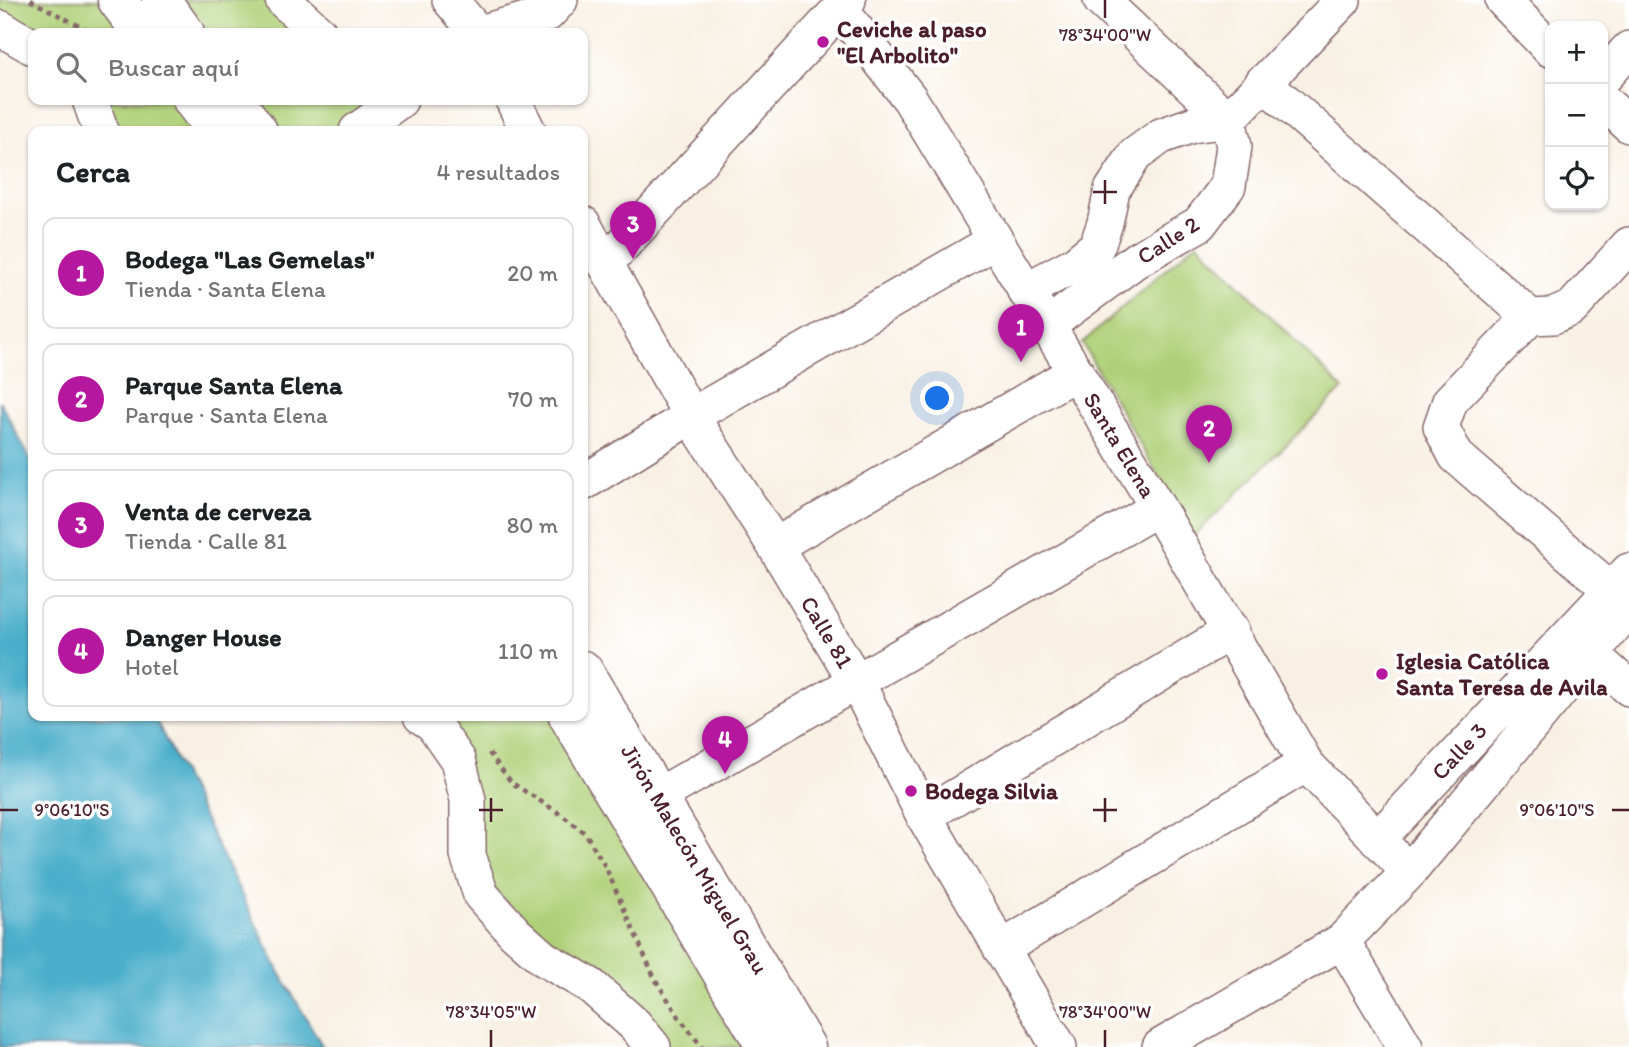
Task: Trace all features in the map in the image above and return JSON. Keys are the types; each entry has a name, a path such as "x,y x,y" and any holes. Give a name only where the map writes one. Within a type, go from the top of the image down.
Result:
{"main road":[{"path":"117,0 138,28"},
{"path":"161,0 181,28"},
{"path":"196,105 211,126"},
{"path":"238,105 254,126"},
{"name":"Jirón Malecón Miguel Grau","path":"588,678 806,1047"},
{"name":"Jirón Malecón Miguel Grau","path":"571,721 766,1047"}],"street":[{"path":"284,0 314,28"},
{"path":"450,0 475,28"},
{"path":"481,28 492,0"},
{"path":"497,28 547,14 560,0"},
{"path":"1101,0 1228,120 1343,0"},
{"path":"1503,0 1545,44"},
{"path":"606,263 844,5"},
{"name":"Santa Elena","path":"844,5 910,99 1158,508 1306,764 1409,872"},
{"path":"0,28 28,44"},
{"path":"1608,71 1629,49"},
{"path":"1263,82 1531,317"},
{"path":"92,105 99,126"},
{"path":"363,126 389,105"},
{"path":"515,105 526,126"},
{"path":"1608,106 1629,125"},
{"name":"Calle 2","path":"1025,291 1075,264 1097,246 1112,190 1135,155 1161,136 1192,125 1228,120 1234,146 1228,186 1199,224 1136,260 1047,326"},
{"path":"1105,223 1136,260"},
{"name":"Calle 81","path":"588,232 691,416 775,546 856,681 924,816 1059,1047"},
{"path":"588,480 691,416 995,241"},
{"path":"1623,590 1456,456 1441,427 1450,401 1531,317 1553,316 1572,308 1629,245"},
{"path":"775,546 1076,372"},
{"path":"658,796 1158,508"},
{"name":"Calle 3","path":"1160,1047 1342,940 1409,872 1591,654 1623,590"},
{"name":"Calle 3","path":"1377,839 1623,590"},
{"path":"924,816 1231,631"},
{"path":"1591,654 1629,688"},
{"path":"428,721 458,760 468,800 468,855 481,895 515,933 543,958 591,986 635,1025 653,1047"},
{"path":"1002,949 1306,764"},
{"path":"1342,940 1405,1047"}],"path":[{"path":"30,0 83,28"},
{"path":"486,750 512,783 586,834 606,868 655,979 702,1047"}],"green space":[{"path":"0,0 117,0 138,28 32,28 0,16"},
{"path":"184,0 273,0 304,28 205,28"},
{"path":"99,105 196,105 212,126 110,126"},
{"path":"262,105 369,105 338,126 278,126"},
{"path":"1197,242 1343,389 1193,537 1082,343"},
{"path":"434,721 574,721 766,1047 653,1047 523,925 487,879"}],"water":[{"path":"0,401 28,455 28,721 156,721 280,973 323,1047 0,1047"}],"place":[{"name":"Ceviche al paso \"El Arbolito\"","path":"823,42"},
{"name":"Venta de cerveza","path":"633,259"},
{"name":"Bodega \"Las Gemelas\"","path":"1021,362"},
{"name":"Parque Santa Elena","path":"1209,463"},
{"name":"Iglesia Católica Santa Teresa de Avila","path":"1382,674"},
{"name":"Danger House","path":"725,774"},
{"name":"Bodega Silvia","path":"911,791"}]}
